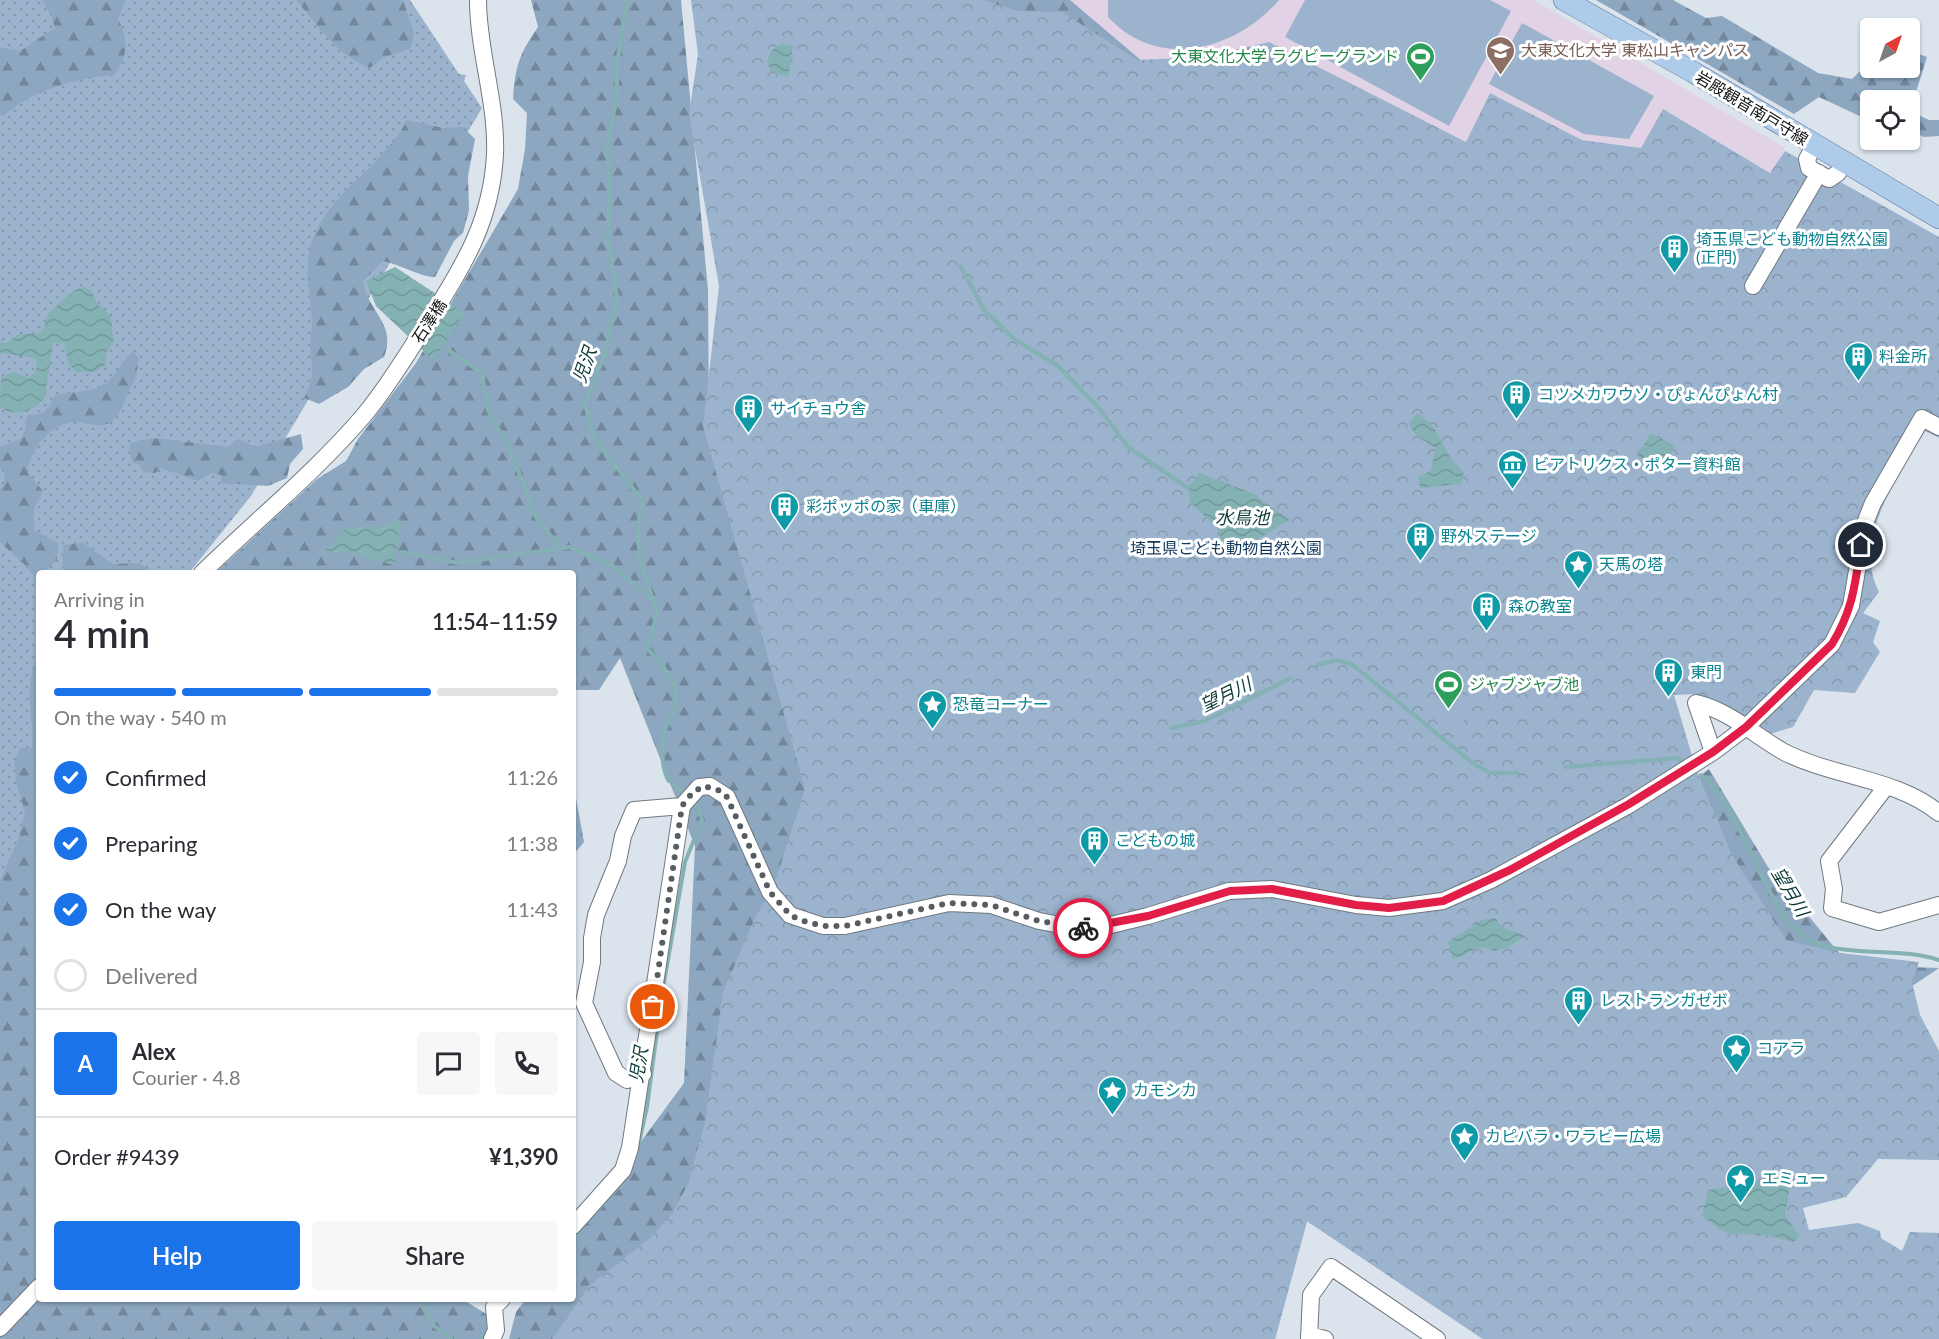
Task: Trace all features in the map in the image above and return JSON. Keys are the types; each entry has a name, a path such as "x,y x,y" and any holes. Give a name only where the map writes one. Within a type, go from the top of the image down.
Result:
{"main road":[{"name":"岩殿観音南戸守線","path":"1564,0 1693,72 1939,218"}],"street":[{"name":"石澤橋","path":"205,570 322,460 364,414 398,368 471,253 482,223 495,153 489,82 478,0"},
{"path":"1815,146 1807,159 1809,168 1829,179 1838,173 1844,162"},
{"path":"1753,286 1819,173"},
{"path":"576,1223 623,1170 630,1148 687,800 699,787 710,786 727,797 770,892 790,915 823,926 845,926 949,903 991,905 1039,921 1077,928 1111,925 1230,891 1272,889 1356,905 1389,908 1443,901 1511,869 1629,804 1713,752 1746,727 1832,644 1851,606 1865,523 1881,486 1922,418 1939,427"},
{"path":"1713,752 1696,703 1716,708 1784,752 1908,795 1939,813"},
{"path":"1885,788 1828,861 1834,889 1832,908 1879,922 1939,905"},
{"path":"643,1074 627,1080 616,1073 585,1003 592,962 592,938 596,915 618,861 623,836 634,810 687,800"},
{"path":"1314,1338 1311,1295 1331,1267 1437,1339"},
{"path":"0,1328 36,1290"}],"shaded area":[{"name":"大東文化大学 東松山キャンパス","path":"984,0 1534,0 1785,148 1771,173 1664,110 1641,148 1582,140 1490,93 1466,142 1269,42 1204,57 1137,60"}],"green space":[{"path":"0,0 410,0 459,74 466,75 464,81 482,108 251,496 191,570 36,570 36,986 0,1147"},
{"path":"42,0 125,0 118,19 125,41 122,62 114,75 84,79 56,87 28,99 3,116 0,115 0,47 20,51 55,28 51,15"},
{"path":"296,0 403,0 414,34 410,49 382,58 370,68 346,55 337,47"},
{"name":"埼玉県こども動物自然公園","path":"531,0 681,0 708,290 709,424 781,0 1070,0 1155,72 1586,460 1685,788 1709,769 1768,867 1849,965 1939,968 1878,1009 1785,1211 1939,1339 1483,1339 1307,1221 1275,1339 509,1339 516,1312 524,1302 576,1302 576,1230 684,1083 695,846 620,658 599,690 576,690 576,570 218,570 317,479 346,461 358,439 416,363 518,189 525,149 527,113 513,99 515,78 526,45 538,27"},
{"name":"埼玉県こども動物自然公園","path":"691,0 984,0 1018,11 1062,12 1137,60 1204,57 1269,42 1466,142 1490,93 1582,140 1641,148 1663,109 1770,173 1785,151 1939,237 1939,438 1925,431 1891,488 1875,530 1871,551 1872,572 1879,592 1863,613 1880,621 1873,642 1880,652 1855,693 1814,690 1793,727 1767,735 1696,694 1674,695 1696,769 1732,855 1786,940 1840,953 1919,962 1912,982 1920,1015 1939,1051 1939,1160 1878,1159 1846,1197 1803,1208 1809,1230 1858,1223 1880,1231 1881,1238 1902,1251 1910,1232 1939,1233 1939,1339 1483,1339 1307,1221 1275,1339 552,1339 590,1285 651,1237 672,1214 688,1184 705,1122 723,992 754,920 775,882 805,789 703,426 719,286 689,114 698,54"},
{"path":"1108,0 1279,0 1261,18 1241,32 1219,42 1196,48 1172,49 1150,44 1128,34 1108,17"},
{"name":"大東文化大学 ラグビーグランド","path":"1305,0 1490,0 1511,11 1449,126 1285,37"},
{"path":"1596,0 1673,0 1706,18 1722,16 1818,73 1852,79 1860,71 1860,78 1920,78 1920,55 1927,57 1917,90 1860,90 1860,116 1819,97 1794,114"},
{"path":"1522,23 1654,96 1629,139 1584,134 1489,84"},
{"path":"1920,116 1929,120 1939,120 1939,136 1920,135"},
{"path":"407,120 443,128 463,127 475,139 468,176 469,210 463,233 454,241 435,277 383,261 363,281 370,302 387,335 384,357 364,369 348,387 319,404 304,398 312,372 308,261 312,241 331,207 385,151"},
{"path":"133,352 138,357 138,368 122,408 115,418 103,425 76,422 58,427 44,438 29,463 27,472 43,491 34,508 34,530 58,543 57,559 47,570 36,570 36,578 0,542 0,489 4,484 5,472 0,468 0,447 21,439 26,428 25,420 29,415 45,411 54,396 89,390 102,385 111,378"},
{"path":"301,434 303,449 290,464 287,478 268,486 221,483 221,475 211,473 198,481 161,468 155,473 143,472 140,465 133,463 129,453 130,443 154,438 228,447 238,439 255,447"},
{"path":"83,543 113,564 139,563 150,570 63,570 63,545"},
{"path":"36,662 36,1302 467,1302 488,1315 486,1339 0,1339 0,881 19,837 25,812 16,782 15,760 20,748 32,748 30,690"},
{"name":"ジャブジャブ池","path":"1462,693 1472,701 1470,713 1460,724 1449,727 1443,728 1416,702 1437,706"},
{"path":"576,798 584,842 576,851"}],"water":[{"path":"781,44 793,46 788,77 771,71 767,63 771,51"},
{"path":"395,267 465,313 433,360 376,306 366,281"},
{"path":"82,287 91,291 98,304 111,319 114,341 106,353 105,365 95,372 77,372 69,365 64,343 53,343 45,397 36,406 24,412 5,410 0,406 1,377 14,372 28,378 35,372 37,364 35,358 0,353 0,343 7,343 17,335 40,333 50,312"},
{"path":"1417,413 1435,429 1451,458 1462,470 1464,476 1460,484 1420,488 1418,477 1431,471 1435,448 1414,433 1409,423"},
{"path":"1651,433 1675,447 1661,470 1637,456"},
{"name":"水鳥池","path":"1200,473 1254,494 1289,520 1229,557 1217,528 1190,502 1188,488"},
{"path":"402,519 394,565 346,552 322,553 346,528 376,527"},
{"path":"1495,918 1502,927 1525,936 1507,948 1494,951 1488,948 1478,948 1453,959 1448,942 1481,920"},
{"path":"1782,1172 1789,1175 1791,1181 1785,1215 1799,1235 1794,1242 1765,1235 1734,1234 1722,1231 1702,1216 1708,1190 1753,1183"}],"waterway":[{"name":"児沢","path":"627,0 618,57 616,101 607,146 610,189 608,238 617,297 605,354 585,404 594,438 641,499 638,534 640,561 657,612 648,649 668,675 676,692 676,704 662,741 663,766 669,781"},
{"path":"961,267 984,310 1014,339 1058,366 1099,408 1128,447 1188,488"},
{"path":"448,350 482,373 488,410 512,454 536,517 560,548"},
{"path":"402,552 458,563 569,547 613,566 653,600"},
{"name":"望月川","path":"1317,665 1337,660 1353,665 1474,764 1490,773 1518,773"},
{"name":"望月川","path":"1171,728 1205,721 1291,678"},
{"name":"望月川","path":"1566,767 1676,758 1686,764"},
{"name":"望月川","path":"1701,775 1717,791 1731,813 1769,890 1783,913 1798,931 1816,943 1830,947 1909,954 1939,960"},
{"name":"児沢","path":"672,784 686,794"},
{"name":"児沢","path":"638,1147 647,1107 662,994 685,862 702,820 698,807 693,801"},
{"name":"児沢","path":"587,1222 624,1181"},
{"name":"児沢","path":"576,1234 580,1230"},
{"path":"423,1302 433,1325 451,1339"},
{"name":"児沢","path":"482,1339 491,1324"}],"way so far":[{"path":"653,1007 682,806 693,792 704,786 721,791 727,797 770,892 790,915 800,920 823,926 845,926 922,907 949,903 991,905 1039,921 1083,928"}],"place":[{"name":"大東文化大学 東松山キャンパス","path":"1500,76"},
{"name":"大東文化大学 ラグビーグランド","path":"1420,82"},
{"name":"埼玉県こども動物自然公園 (正門)","path":"1675,274"},
{"name":"料金所","path":"1858,382"},
{"name":"コツメカワウソ・ぴょんぴょん村","path":"1517,420"},
{"name":"サイチョウ舎","path":"749,434"},
{"name":"ビアトリクス・ポター資料館","path":"1512,490"},
{"name":"彩ポッポの家（車庫）","path":"785,532"},
{"name":"野外ステージ","path":"1420,562"},
{"name":"天馬の塔","path":"1578,590"},
{"name":"森の教室","path":"1487,632"},
{"name":"東門","path":"1669,698"},
{"name":"ジャブジャブ池","path":"1448,710"},
{"name":"恐竜コーナー","path":"932,730"},
{"name":"こどもの城","path":"1094,866"},
{"name":"レストランガゼボ","path":"1579,1026"},
{"name":"コアラ","path":"1736,1074"},
{"name":"カモシカ","path":"1112,1116"},
{"name":"カピバラ・ワラビー広場","path":"1464,1162"},
{"name":"エミュー","path":"1741,1204"}],"route":[{"path":"1083,928 1111,925 1148,916 1230,891 1272,889 1316,895 1356,905 1389,908 1443,901 1491,880 1681,773 1746,727 1798,674 1832,644 1851,606 1861,545"}]}
